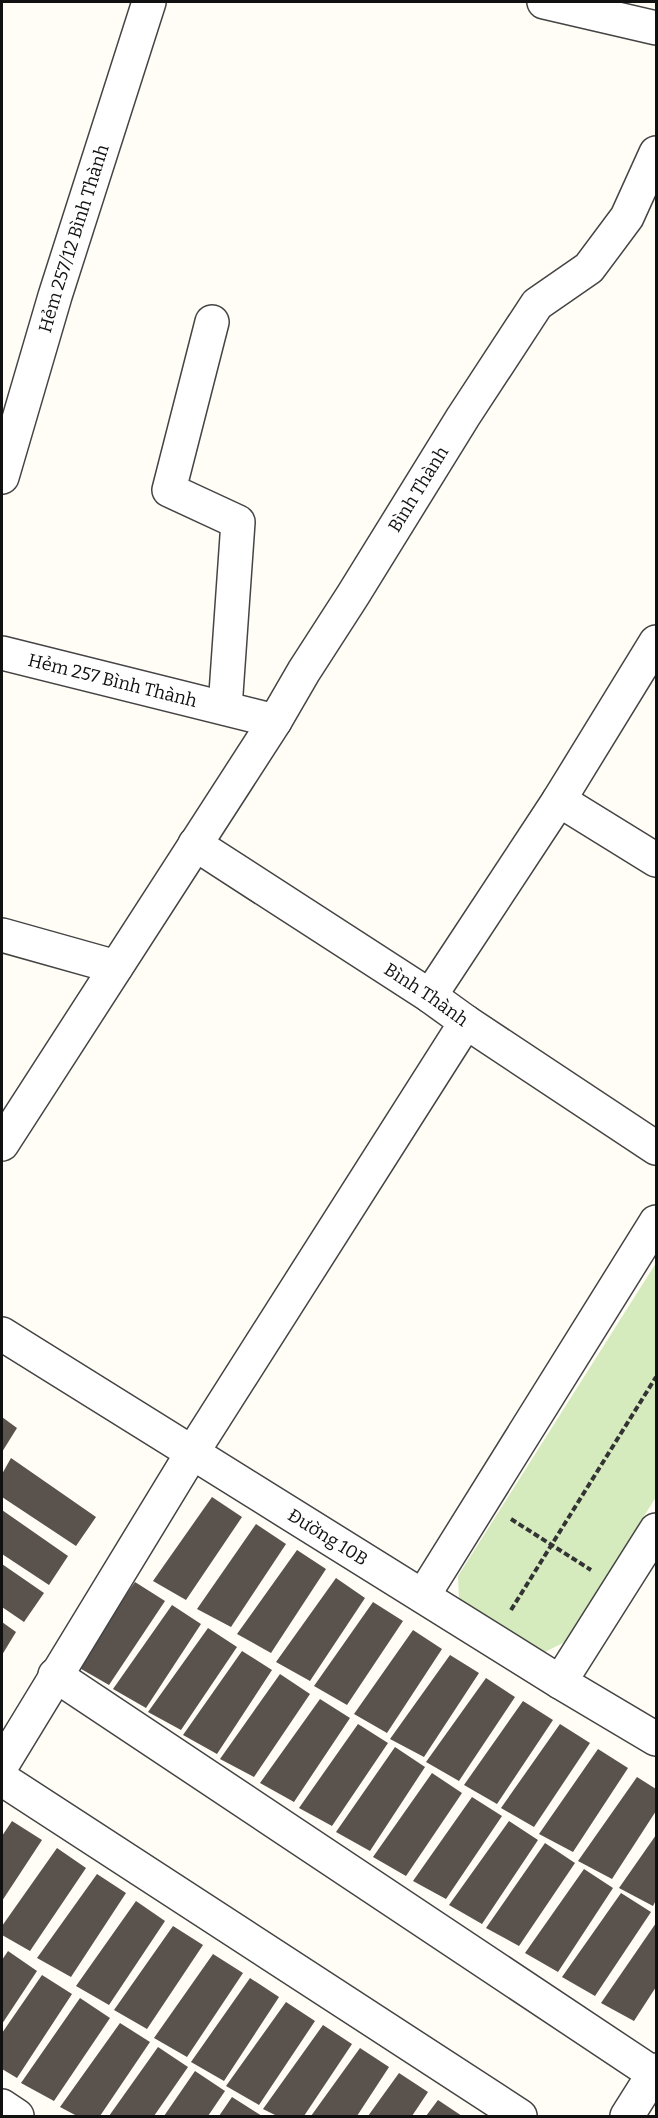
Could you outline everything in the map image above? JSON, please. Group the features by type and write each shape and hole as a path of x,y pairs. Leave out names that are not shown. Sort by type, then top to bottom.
{"street":[{"name":"Hẻm 257/12 Bình Thành","path":"2,477 55,296 149,2"},
{"path":"544,2 657,28"},
{"name":"Bình Thành","path":"2,1144 275,722 304,671 463,417 537,304 589,268 627,217 657,153"},
{"path":"212,322 170,490 238,522 225,708"},
{"path":"430,996 559,800 657,642"},
{"name":"Hẻm 257 Bình Thành","path":"2,652 275,722"},
{"path":"559,800 657,860"},
{"name":"Bình Thành","path":"195,844 430,996 657,1148"},
{"path":"2,935 116,967"},
{"path":"2,1765 192,1453 466,1022"},
{"path":"423,1596 657,1222"},
{"name":"Đường 10B","path":"2,1334 560,1682 657,1739"},
{"path":"560,1682 657,1530"},
{"path":"55,1675 655,2072 627,2116"},
{"path":"2,1779 520,2116"},
{"path":"2,2106 17,2116"}],"path":[{"path":"493,1640 657,1377"},
{"path":"483,1501 619,1588"}],"green space":[{"path":"656,1263 656,1497 565,1642 545,1652 459,1600 458,1576"}],"building":[{"path":"2,1417 17,1428 2,1452"},
{"path":"11,1458 96,1517 76,1546 2,1497 2,1474"},
{"path":"212,1497 242,1517 186,1600 153,1581"},
{"path":"2,1510 68,1556 49,1585 2,1554"},
{"path":"256,1524 286,1544 231,1627 197,1609"},
{"path":"297,1550 326,1569 271,1653 237,1634"},
{"path":"2,1564 44,1593 24,1622 2,1607"},
{"path":"336,1578 365,1598 310,1681 276,1662"},
{"path":"135,1582 165,1601 109,1685 76,1666"},
{"path":"373,1602 403,1621 347,1705 314,1686"},
{"path":"172,1605 201,1624 146,1708 113,1689"},
{"path":"2,1622 16,1632 2,1655"},
{"path":"208,1628 237,1647 181,1730 148,1712"},
{"path":"413,1630 442,1649 387,1733 354,1714"},
{"path":"242,1651 272,1670 217,1754 183,1735"},
{"path":"450,1655 479,1673 424,1757 390,1739"},
{"path":"280,1674 310,1694 254,1777 220,1759"},
{"path":"486,1678 515,1697 459,1781 426,1762"},
{"path":"320,1699 350,1718 294,1802 260,1783"},
{"path":"523,1701 553,1720 497,1804 464,1785"},
{"path":"358,1724 388,1743 332,1826 299,1808"},
{"path":"560,1724 590,1743 534,1827 501,1808"},
{"path":"395,1747 425,1767 370,1851 336,1832"},
{"path":"598,1749 628,1768 573,1852 539,1834"},
{"path":"432,1773 462,1793 406,1876 373,1857"},
{"path":"637,1777 656,1789 656,1811 612,1879 578,1861"},
{"path":"472,1797 502,1816 446,1899 413,1881"},
{"path":"12,1821 42,1840 2,1901 2,1836"},
{"path":"509,1821 538,1840 482,1924 449,1905"},
{"path":"656,1835 656,1900 653,1906 619,1888"},
{"path":"545,1843 575,1863 519,1946 486,1928"},
{"path":"57,1848 86,1868 30,1951 2,1935 2,1926"},
{"path":"584,1869 613,1888 558,1972 525,1953"},
{"path":"97,1874 126,1893 71,1977 37,1958"},
{"path":"621,1893 651,1912 595,1996 562,1977"},
{"path":"136,1901 165,1921 109,2005 76,1986"},
{"path":"656,1923 656,1987 634,2021 601,2003"},
{"path":"173,1926 203,1945 147,2029 114,2010"},
{"path":"8,1951 37,1971 2,2024 2,1960"},
{"path":"213,1954 243,1973 187,2057 154,2038"},
{"path":"42,1975 72,1994 17,2078 2,2069 2,2033"},
{"path":"250,1978 279,1997 224,2081 191,2062"},
{"path":"80,1998 110,2018 54,2101 21,2083"},
{"path":"286,2002 315,2021 259,2105 226,2086"},
{"path":"120,2023 150,2042 100,2116 77,2116 60,2107"},
{"path":"323,2025 352,2044 304,2116 277,2116 263,2109"},
{"path":"158,2047 188,2067 154,2116 109,2116"},
{"path":"360,2048 389,2067 357,2116 311,2116"},
{"path":"195,2071 225,2091 208,2116 164,2116"},
{"path":"399,2073 428,2092 412,2116 368,2116"},
{"path":"232,2097 262,2116 219,2116"},
{"path":"438,2100 462,2116 426,2116"}]}
